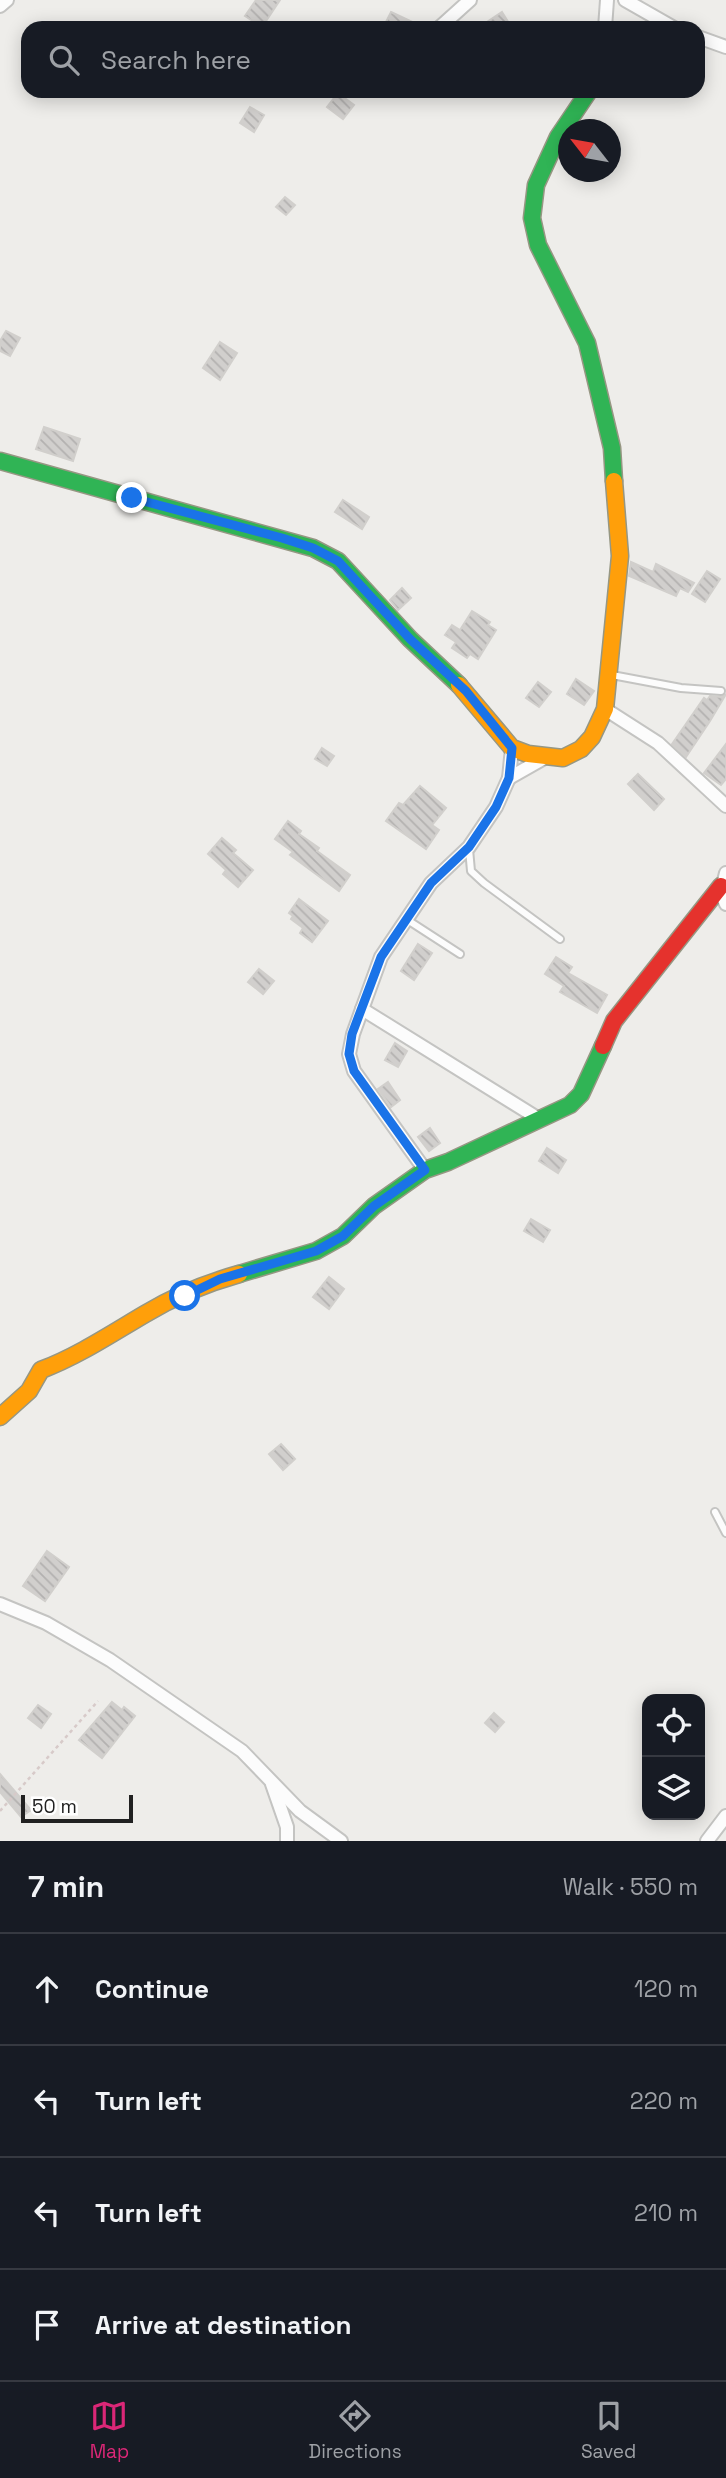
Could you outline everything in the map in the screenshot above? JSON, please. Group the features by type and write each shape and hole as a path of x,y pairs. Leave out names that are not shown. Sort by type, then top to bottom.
{"street":[{"path":"0,6 6,0"},
{"path":"447,21 470,0"},
{"path":"606,21 607,0"},
{"path":"625,0 662,21"},
{"path":"705,40 726,47"},
{"path":"0,461 313,548 338,561 410,639 466,691 512,748 546,757 563,758 581,749 592,737 605,709 610,674 620,556 612,448 587,343 538,245 532,218 536,185 558,136 584,98"},
{"path":"605,709 658,743 726,806"},
{"path":"425,1170 354,1071 349,1054 352,1034 381,957 431,883 469,847 496,807 509,778 512,748"},
{"path":"509,778 546,757"},
{"path":"724,880 721,893 726,904"},
{"path":"0,1417 29,1391 41,1370 60,1363 147,1313 220,1279 316,1251 343,1236 374,1206 425,1170 448,1162 570,1105 581,1094 614,1021 724,880"},
{"path":"362,1009 539,1119"},
{"path":"0,1604 46,1623 110,1660 242,1751 308,1818 341,1841"},
{"path":"271,1783 286,1827 287,1841"},
{"path":"706,1841 726,1816"}],"lane":[{"path":"610,674 681,688 721,691"},
{"path":"469,847 471,871 560,939"},
{"path":"407,919 460,954"},
{"path":"715,1512 726,1533"}],"path":[{"path":"0,1811 98,1701"}],"building":[{"path":"256,0 280,0 266,21 253,21 245,16"},
{"path":"391,12 410,21 386,21"},
{"path":"502,12 508,21 488,21"},
{"path":"334,98 345,98 354,105 343,119 327,107"},
{"path":"250,107 264,115 254,132 240,123"},
{"path":"285,197 295,205 286,215 276,207"},
{"path":"6,331 20,338 10,356 0,351 0,341"},
{"path":"220,342 237,353 220,380 203,368"},
{"path":"44,427 80,439 73,461 36,449"},
{"path":"343,500 369,517 362,529 335,512"},
{"path":"631,562 653,572 656,564 694,583 688,592 680,588 676,596 629,576"},
{"path":"707,571 720,579 705,602 692,594"},
{"path":"402,588 411,598 398,610 390,600"},
{"path":"472,611 490,622 488,625 496,630 478,659 470,654 467,658 452,648 456,642 445,635 452,625 460,630"},
{"path":"576,679 594,691 584,705 567,694"},
{"path":"538,682 551,692 539,707 526,698"},
{"path":"726,694 686,757 672,744 704,698 707,700 710,696 721,697"},
{"path":"726,744 726,779 721,785 704,773"},
{"path":"322,748 334,756 327,766 315,759"},
{"path":"638,774 664,799 654,810 628,784"},
{"path":"420,786 446,808 432,825 439,830 426,849 386,821 399,803 403,805"},
{"path":"288,821 301,831 299,834 319,848 317,851 350,875 339,891 290,855 293,852 275,839"},
{"path":"222,838 236,850 233,853 253,870 238,887 223,874 226,870 208,854"},
{"path":"299,899 328,921 312,942 300,933 303,928 291,919 293,916 289,913"},
{"path":"418,944 432,953 414,980 401,971"},
{"path":"556,957 572,967 568,973 607,995 597,1013 560,992 564,986 545,974"},
{"path":"259,969 274,981 263,994 248,982"},
{"path":"395,1043 407,1051 398,1067 385,1060"},
{"path":"388,1082 400,1100 391,1107 378,1089"},
{"path":"430,1128 440,1143 429,1151 418,1137"},
{"path":"547,1148 566,1160 558,1173 539,1161"},
{"path":"531,1219 550,1230 543,1242 524,1231"},
{"path":"329,1277 344,1289 329,1309 313,1297"},
{"path":"281,1444 295,1459 283,1470 269,1454"},
{"path":"47,1551 69,1567 45,1601 23,1586"},
{"path":"112,1702 135,1716 102,1758 79,1740"},
{"path":"38,1705 51,1714 41,1728 28,1718"},
{"path":"494,1713 504,1722 495,1732 485,1723"},
{"path":"0,1774 31,1810 21,1817 0,1792"}],"traffic: fast":[{"path":"584,98 558,137 536,185 532,218 538,245 587,343 612,448 614,481"},
{"path":"0,461 313,548 338,561 410,639 459,685"},
{"path":"239,1274 316,1251 343,1236 374,1206 425,1170 448,1162 570,1105 581,1094 603,1046"}],"traffic: slow":[{"path":"459,685 512,748 528,754 563,758 581,749 592,737 605,709 620,556 614,481"},
{"path":"0,1417 29,1391 41,1370 81,1351 167,1302 239,1274"}],"traffic: jam":[{"path":"603,1046 614,1021 721,886"}],"route":[{"path":"132,498 282,538 313,548 338,561 410,639 466,691 512,748 509,778 496,807 469,847 431,883 381,957 352,1034 349,1054 354,1071 425,1170 374,1206 343,1236 316,1251 220,1279 185,1296"}]}
